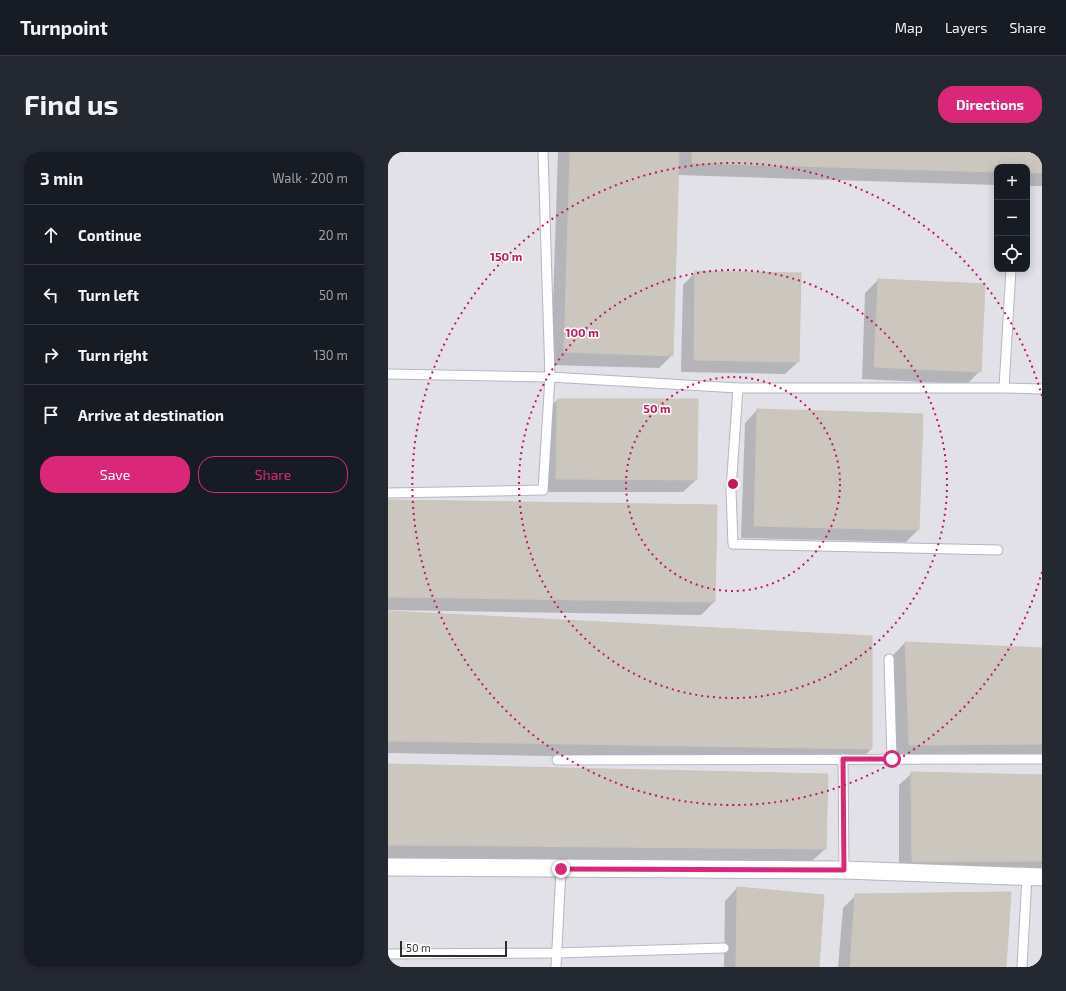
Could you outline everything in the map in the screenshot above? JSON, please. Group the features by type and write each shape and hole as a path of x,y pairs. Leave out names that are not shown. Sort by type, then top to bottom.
{"street":[{"path":"388,867 844,870 1035,877"}],"lane":[{"path":"388,493 543,490 550,377 542,152"},
{"path":"1004,388 1011,272"},
{"path":"388,374 550,377 738,388 1042,389"},
{"path":"738,388 731,490 733,544 998,550"},
{"path":"889,659 892,759"},
{"path":"556,760 1042,758"},
{"path":"843,759 844,870"},
{"path":"556,967 561,869"},
{"path":"1022,967 1035,877"},
{"path":"388,954 556,953 724,948"}],"shaded area":[{"path":"388,152 1042,152 1042,967 388,967"}],"building":[{"path":"570,152 679,152 673,356 564,352"},
{"path":"692,152 1042,152 1042,173 1030,173 1030,164 994,164 994,172 692,163"},
{"path":"695,271 801,273 799,362 694,360"},
{"path":"878,279 985,284 981,372 874,367"},
{"path":"557,399 698,399 697,480 556,479"},
{"path":"757,409 923,414 919,530 754,526"},
{"path":"388,500 717,505 715,602 388,597"},
{"path":"388,611 872,636 872,749 388,741"},
{"path":"905,642 1042,648 1042,744 909,745"},
{"path":"388,764 828,774 826,849 388,845"},
{"path":"911,772 1042,775 1042,861 912,862"},
{"path":"737,887 824,895 819,967 736,967"},
{"path":"1011,892 1006,967 850,967 855,894"}],"route":[{"path":"561,869 844,870 843,759 892,759"}]}
